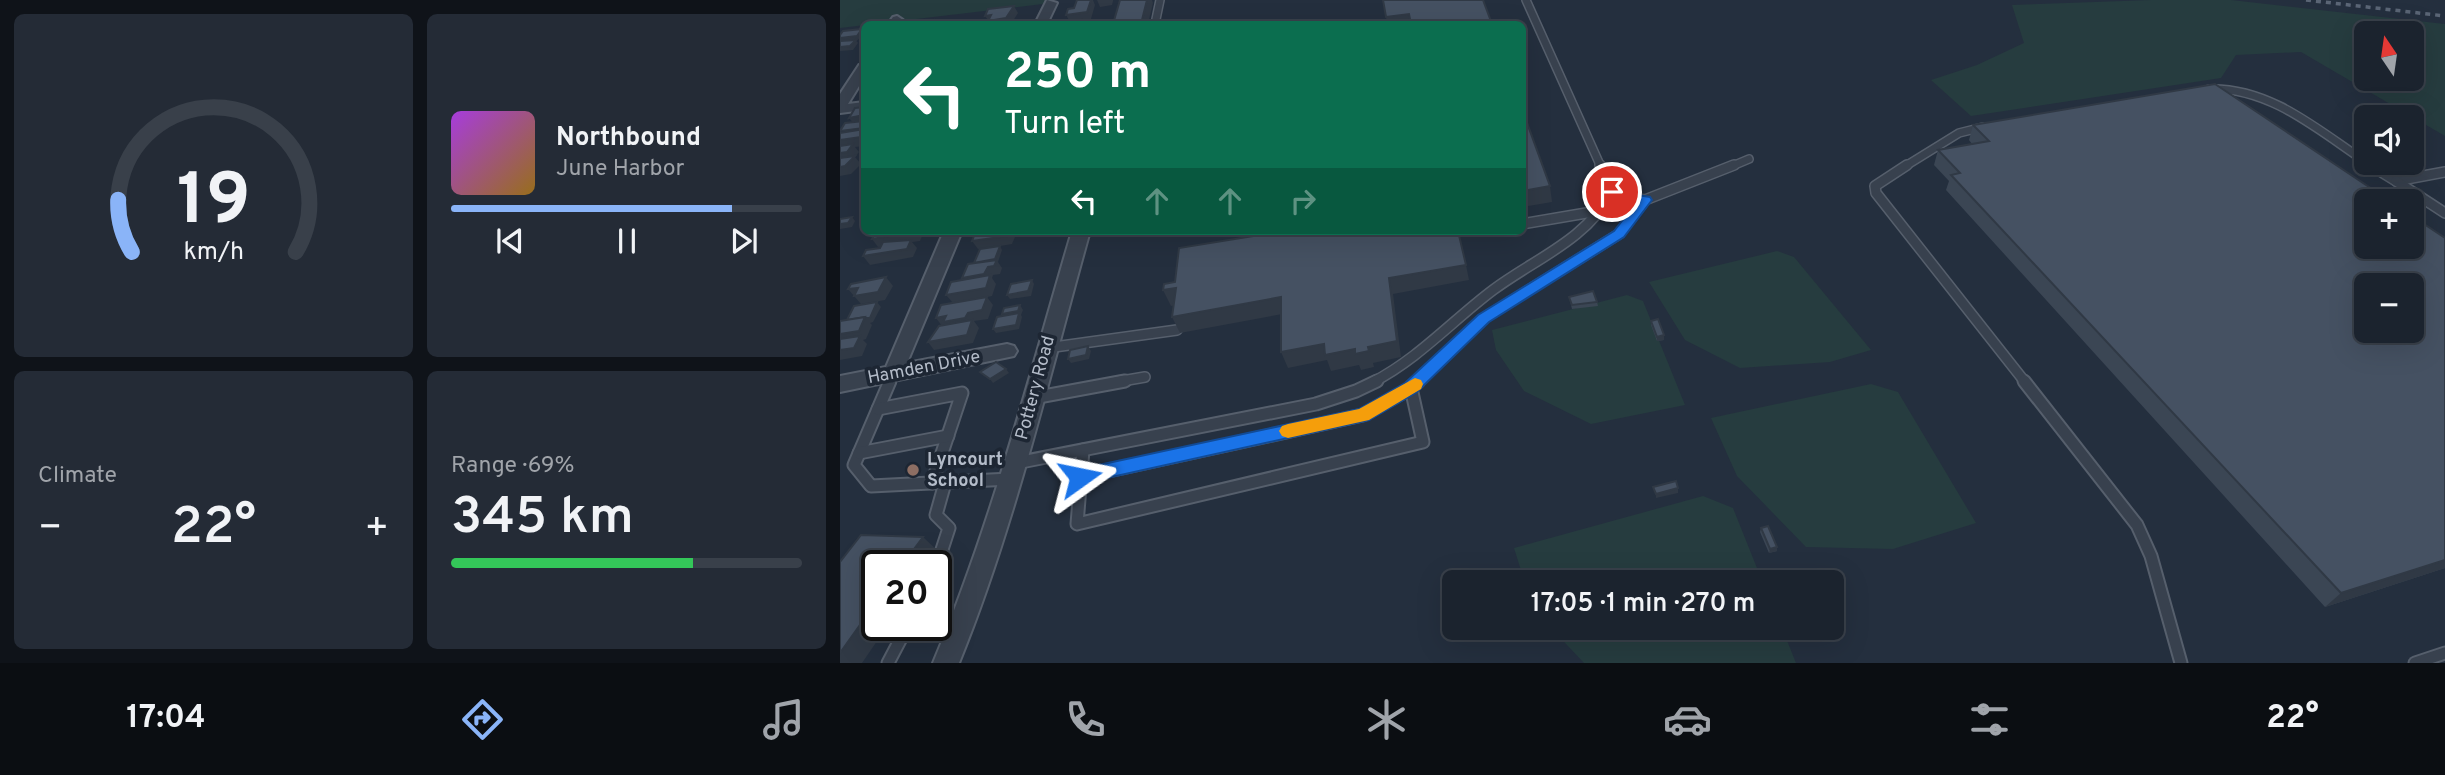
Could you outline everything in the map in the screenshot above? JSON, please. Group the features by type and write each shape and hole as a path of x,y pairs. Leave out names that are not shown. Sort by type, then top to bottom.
{"street":[{"path":"1042,21 1051,3"},
{"path":"840,107 861,73"},
{"path":"840,107 861,106"},
{"path":"892,374 951,235"},
{"name":"Pottery Road","path":"946,663 972,604 1080,235"},
{"name":"Hamden Drive","path":"840,384 1007,351"}],"lane":[{"path":"1156,21 1160,0"},
{"path":"892,374 854,465 871,486 945,482 1013,471 1083,450 1316,404 1362,388 1408,360 1495,288 1587,229 1605,209 1611,195 1612,192 1526,0"},
{"path":"2201,90 2226,87 2265,97 2354,154"},
{"path":"1994,125 1959,133 1880,181 1875,187 1876,193 2137,525 2151,556 2181,663"},
{"path":"1611,195 1645,200 1749,159"},
{"path":"2396,181 2445,172"},
{"path":"2387,175 2445,213"},
{"path":"1080,477 1363,415 1411,388 1484,318 1619,234 1645,200"},
{"path":"1526,223 1605,209"},
{"path":"1046,349 1178,330"},
{"path":"1033,398 1144,377"},
{"path":"1083,450 1077,524 1423,442 1411,388"},
{"path":"878,409 962,393 932,483"},
{"path":"859,453 948,436"},
{"path":"944,550 949,528 936,515 945,482"},
{"path":"888,663 900,641"},
{"path":"2415,663 2445,653"}],"green space":[{"path":"840,0 1051,0 1051,3 899,21 861,21 861,26 840,28"},
{"path":"2231,0 2418,21 2354,21 2354,83 2301,52 2236,55 2221,78 1971,116 1931,80 1977,65 2024,43 2012,5"},
{"path":"2424,22 2445,24 2445,136 2424,124 2424,105 2392,105 2368,91 2424,91"},
{"path":"1777,251 1794,257 1871,350 1830,362 1740,368 1685,340 1649,282"},
{"path":"1627,295 1643,301 1685,405 1591,424 1524,391 1496,350 1492,330"},
{"path":"1871,384 1898,392 1976,523 1893,549 1806,547 1737,476 1711,418"},
{"path":"1703,496 1733,508 1758,570 1521,570 1514,548"},
{"path":"1562,640 1787,640 1796,663 1584,663"}],"building":[{"path":"1077,0 1091,0 1087,12 1066,15 1068,9 1074,8"},
{"path":"1120,0 1147,0 1142,21 1114,21"},
{"path":"1383,0 1483,0 1491,21 1410,21 1409,14 1386,17"},
{"path":"1014,6 1006,18 988,21 991,15 985,16 988,9"},
{"path":"861,29 857,36 840,38 843,31"},
{"path":"856,40 850,46 840,47 840,41"},
{"path":"2215,84 2372,189 2354,189 2354,259 2424,259 2424,224 2445,238 2445,560 2341,593 1951,175 1960,173 1938,150 1989,141 1973,125"},
{"path":"861,107 861,116 849,118 855,108"},
{"path":"1526,120 1550,186 1526,190"},
{"path":"861,121 861,128 840,131 845,123"},
{"path":"861,130 861,137 840,140 840,133"},
{"path":"853,144 847,152 840,153 840,146"},
{"path":"855,156 845,166 840,167 840,158"},
{"path":"852,217 848,223 840,224 840,219"},
{"path":"874,235 895,235 872,239"},
{"path":"974,235 1007,235 1007,236 972,241"},
{"path":"1259,235 1459,235 1466,265 1389,278 1397,341 1368,347 1369,351 1355,354 1355,349 1325,355 1324,344 1281,352 1281,297 1172,317 1176,288 1163,290 1164,284 1175,282 1179,248"},
{"path":"911,240 907,249 863,256 866,250 880,248 883,242"},
{"path":"1000,246 995,259 974,263 980,249"},
{"path":"997,260 984,274 962,278 968,264"},
{"path":"990,275 986,288 946,295 951,282"},
{"path":"886,277 878,292 854,296 858,288 848,289 851,284"},
{"path":"1032,280 1028,291 1007,295 1011,284"},
{"path":"1593,291 1597,302 1572,305 1569,297"},
{"path":"987,297 982,310 968,313 965,318 943,322 946,316 936,318 941,305"},
{"path":"877,302 870,318 847,320 854,306"},
{"path":"1020,305 1018,311 1002,314 1004,308"},
{"path":"1019,313 1016,325 993,329 997,317"},
{"path":"865,317 859,331 840,334 840,321"},
{"path":"1658,319 1664,335 1657,337 1651,321"},
{"path":"972,320 967,335 928,342 939,326"},
{"path":"860,336 854,348 840,350 840,339"},
{"path":"1088,346 1086,355 1068,359 1070,350"},
{"path":"996,362 1006,369 990,379 980,372"},
{"path":"1676,481 1678,488 1656,494 1653,487"},
{"path":"1768,526 1777,547 1770,549 1761,528"},
{"path":"861,535 923,537 913,550 861,550 861,623 840,653 840,562"}],"railway":[{"path":"2306,0 2445,16"}],"slow traffic":[{"path":"1288,431 1363,415 1415,384"}],"place":[{"name":"Lyncourt School","path":"913,470"}],"route":[{"path":"1080,477 1363,415 1411,388 1484,318 1619,234 1645,200 1611,195 1612,192"}]}
